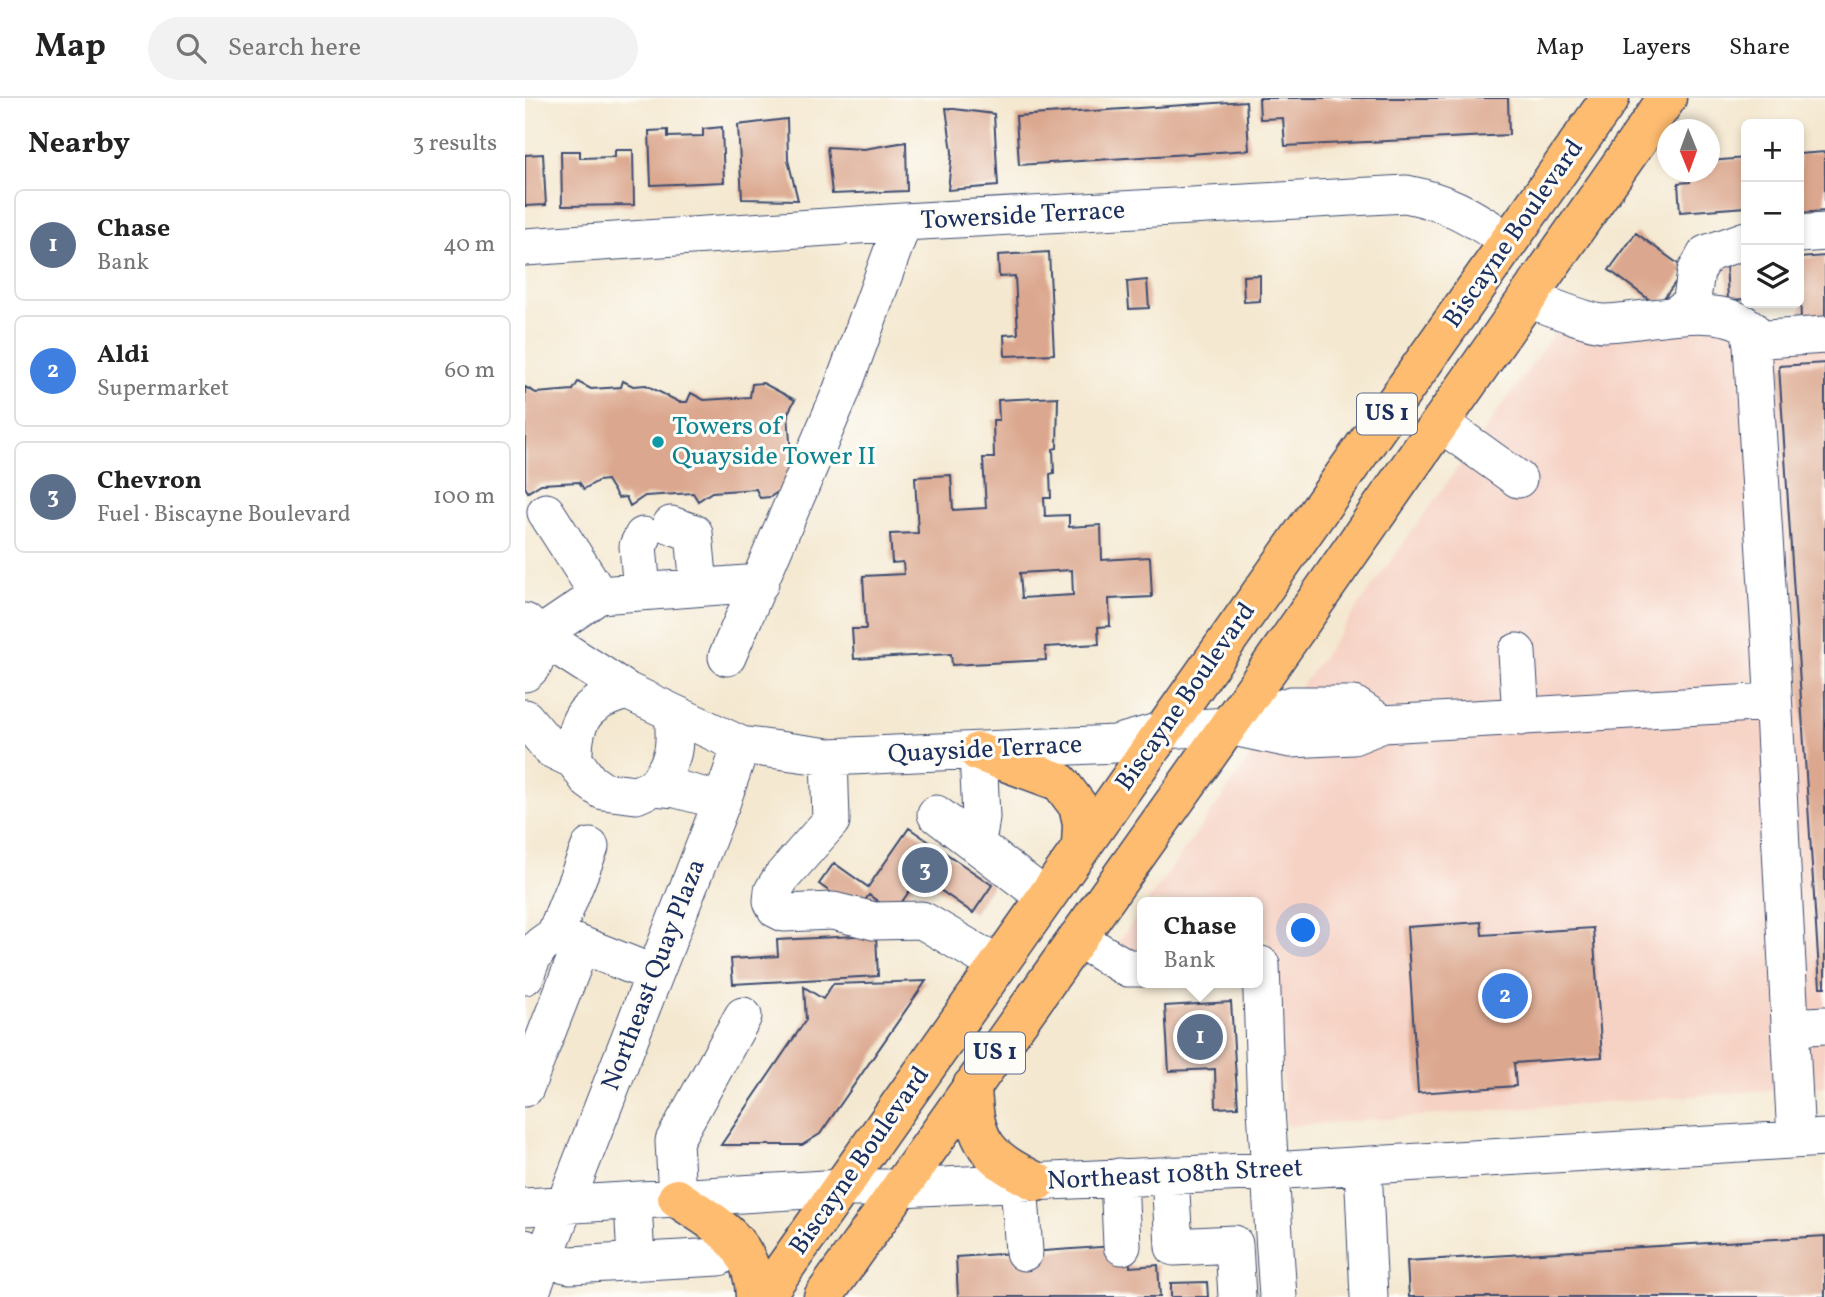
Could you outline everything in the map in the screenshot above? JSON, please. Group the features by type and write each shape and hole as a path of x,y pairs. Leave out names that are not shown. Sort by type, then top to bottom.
{"main road":[{"name":"Biscayne Boulevard","path":"764,1297 1610,98"},
{"name":"Biscayne Boulevard","path":"823,1297 1228,726 1667,98"},
{"path":"978,752 1060,782 1078,806 1082,824 1081,845"},
{"path":"972,1086 973,1112 978,1134 990,1153 1028,1183"},
{"path":"677,1198 726,1230 743,1250 752,1275 755,1297"}],"street":[{"name":"Towerside Terrace","path":"525,247 903,222 1406,194 1438,200 1465,212 1509,241"},
{"path":"727,657 841,392 903,222"},
{"path":"1804,234 1825,232"},
{"path":"1672,316 1691,305 1696,272 1706,254 1741,242"},
{"path":"1527,298 1601,323 1712,315 1743,321 1751,329 1772,702 1808,1026 1810,1138"},
{"path":"1751,340 1825,335"},
{"path":"1440,423 1518,479"},
{"path":"546,512 599,595"},
{"path":"642,591 638,546 657,531 694,533 699,587"},
{"path":"532,629 599,595 760,583"},
{"path":"525,673 532,668 538,655 532,629"},
{"path":"532,629 627,691 673,713 676,743 673,757 654,787"},
{"path":"1517,652 1521,717"},
{"path":"574,760 574,742 578,726 589,708 605,697 627,691"},
{"name":"Quayside Terrace","path":"673,713 741,745 829,757 1115,744 1164,730 1228,726 1290,739 1353,736 1383,724 1772,702"},
{"path":"525,718 551,749 574,760 589,781 603,791 636,794 654,787 676,789 723,801"},
{"name":"Northeast Quay Plaza","path":"529,1297 534,1254 565,1205 723,801 741,745"},
{"path":"971,840 979,831 981,817 978,752"},
{"path":"829,757 831,821 777,884 772,901 776,909 784,913 833,911 874,921 922,920 998,965"},
{"path":"936,814 1045,897"},
{"path":"525,1088 568,940 590,847"},
{"path":"1077,938 1128,968 1137,968"},
{"path":"525,976 541,945 568,940 654,974"},
{"path":"1170,1175 1174,1247 1234,1244 1236,1282 1277,1280 1269,1171 1262,988"},
{"path":"677,1198 674,1141 743,1016"},
{"name":"Northeast 108th Street","path":"525,1207 841,1188 1028,1183 1363,1166 1810,1138"},
{"path":"1363,1166 1369,1297"},
{"path":"1119,1177 1122,1246"},
{"path":"1024,1252 1028,1183"},
{"path":"633,1201 636,1262"},
{"path":"534,1254 570,1265 719,1257"}],"shaded area":[{"path":"1825,319 1825,1086 1287,1126 1268,939 1263,940 1263,897 1151,897 1554,333"},
{"path":"1137,916 1137,953 1132,954 1118,943"}],"building":[{"path":"1259,98 1508,98 1509,135 1285,146 1283,118 1260,119"},
{"path":"1246,101 1249,150 1019,165 1016,116"},
{"path":"946,108 994,114 998,186 948,190 952,152"},
{"path":"787,119 788,160 798,200 742,199 738,125"},
{"path":"722,127 724,182 651,185 649,131 668,130 668,137 703,136 703,129"},
{"path":"906,142 907,191 832,194 827,147 864,149"},
{"path":"615,150 633,150 634,205 562,206 561,151 580,151 580,158 615,157"},
{"path":"1825,152 1825,211 1804,213 1804,154"},
{"path":"543,154 546,205 525,206 525,155"},
{"path":"1741,158 1741,207 1680,212 1678,183 1720,182 1720,160"},
{"path":"1636,233 1685,269 1658,306 1609,270"},
{"path":"1049,252 1054,354 1005,356 1004,335 1018,334 1015,276 999,277 998,255"},
{"path":"1825,256 1825,319 1801,321 1801,308 1804,308 1804,258"},
{"path":"1741,261 1741,299 1728,300 1726,262"},
{"path":"1260,275 1260,301 1244,302 1243,276"},
{"path":"1147,280 1149,308 1129,309 1127,282"},
{"path":"1825,363 1825,987 1820,987 1779,366"},
{"name":"Towers of Quayside Tower II","path":"623,381 633,386 646,385 679,402 687,402 691,393 704,400 750,397 752,384 763,383 795,400 788,413 792,471 798,479 770,497 760,498 756,489 712,492 698,501 693,493 645,496 630,506 626,497 618,498 607,480 598,481 584,489 579,482 541,484 528,492 525,487 525,387 536,393 573,390 578,382 591,389 621,387"},
{"path":"1058,397 1057,448 1053,449 1054,473 1050,474 1051,498 1044,498 1045,516 1069,515 1069,527 1101,525 1102,560 1150,557 1152,597 1109,599 1110,626 1098,627 1099,644 1045,647 1046,660 952,665 951,654 854,659 852,629 866,629 863,576 904,574 903,562 892,563 890,534 918,533 915,477 951,475 953,510 986,508 983,458 994,458 993,420 999,420 998,400","holes":["1072,570 1073,595 1022,598 1020,573"]},
{"path":"909,828 992,885 973,913 920,876 894,913 869,895 857,911 819,884 834,863 868,887"},
{"path":"1481,922 1482,935 1593,928 1602,1057 1514,1063 1516,1086 1418,1093 1407,927"},
{"path":"876,935 878,976 733,984 731,959 778,956 777,940"},
{"path":"926,981 820,1134 802,1145 721,1145 806,1020 804,987 823,999 833,984"},
{"path":"1231,1002 1238,1107 1216,1108 1215,1069 1169,1071 1165,1006"},
{"path":"1825,1236 1825,1297 1409,1297 1407,1261"},
{"path":"1129,1245 1130,1267 1158,1265 1160,1297 958,1297 956,1257"},
{"path":"1207,1282 1208,1297 1171,1297 1171,1283"}],"place":[{"name":"Towers of Quayside Tower II","path":"658,442"},
{"name":"Chevron","path":"925,870"},
{"name":"Aldi","path":"1505,996"},
{"name":"Chase","path":"1200,1037"}]}
